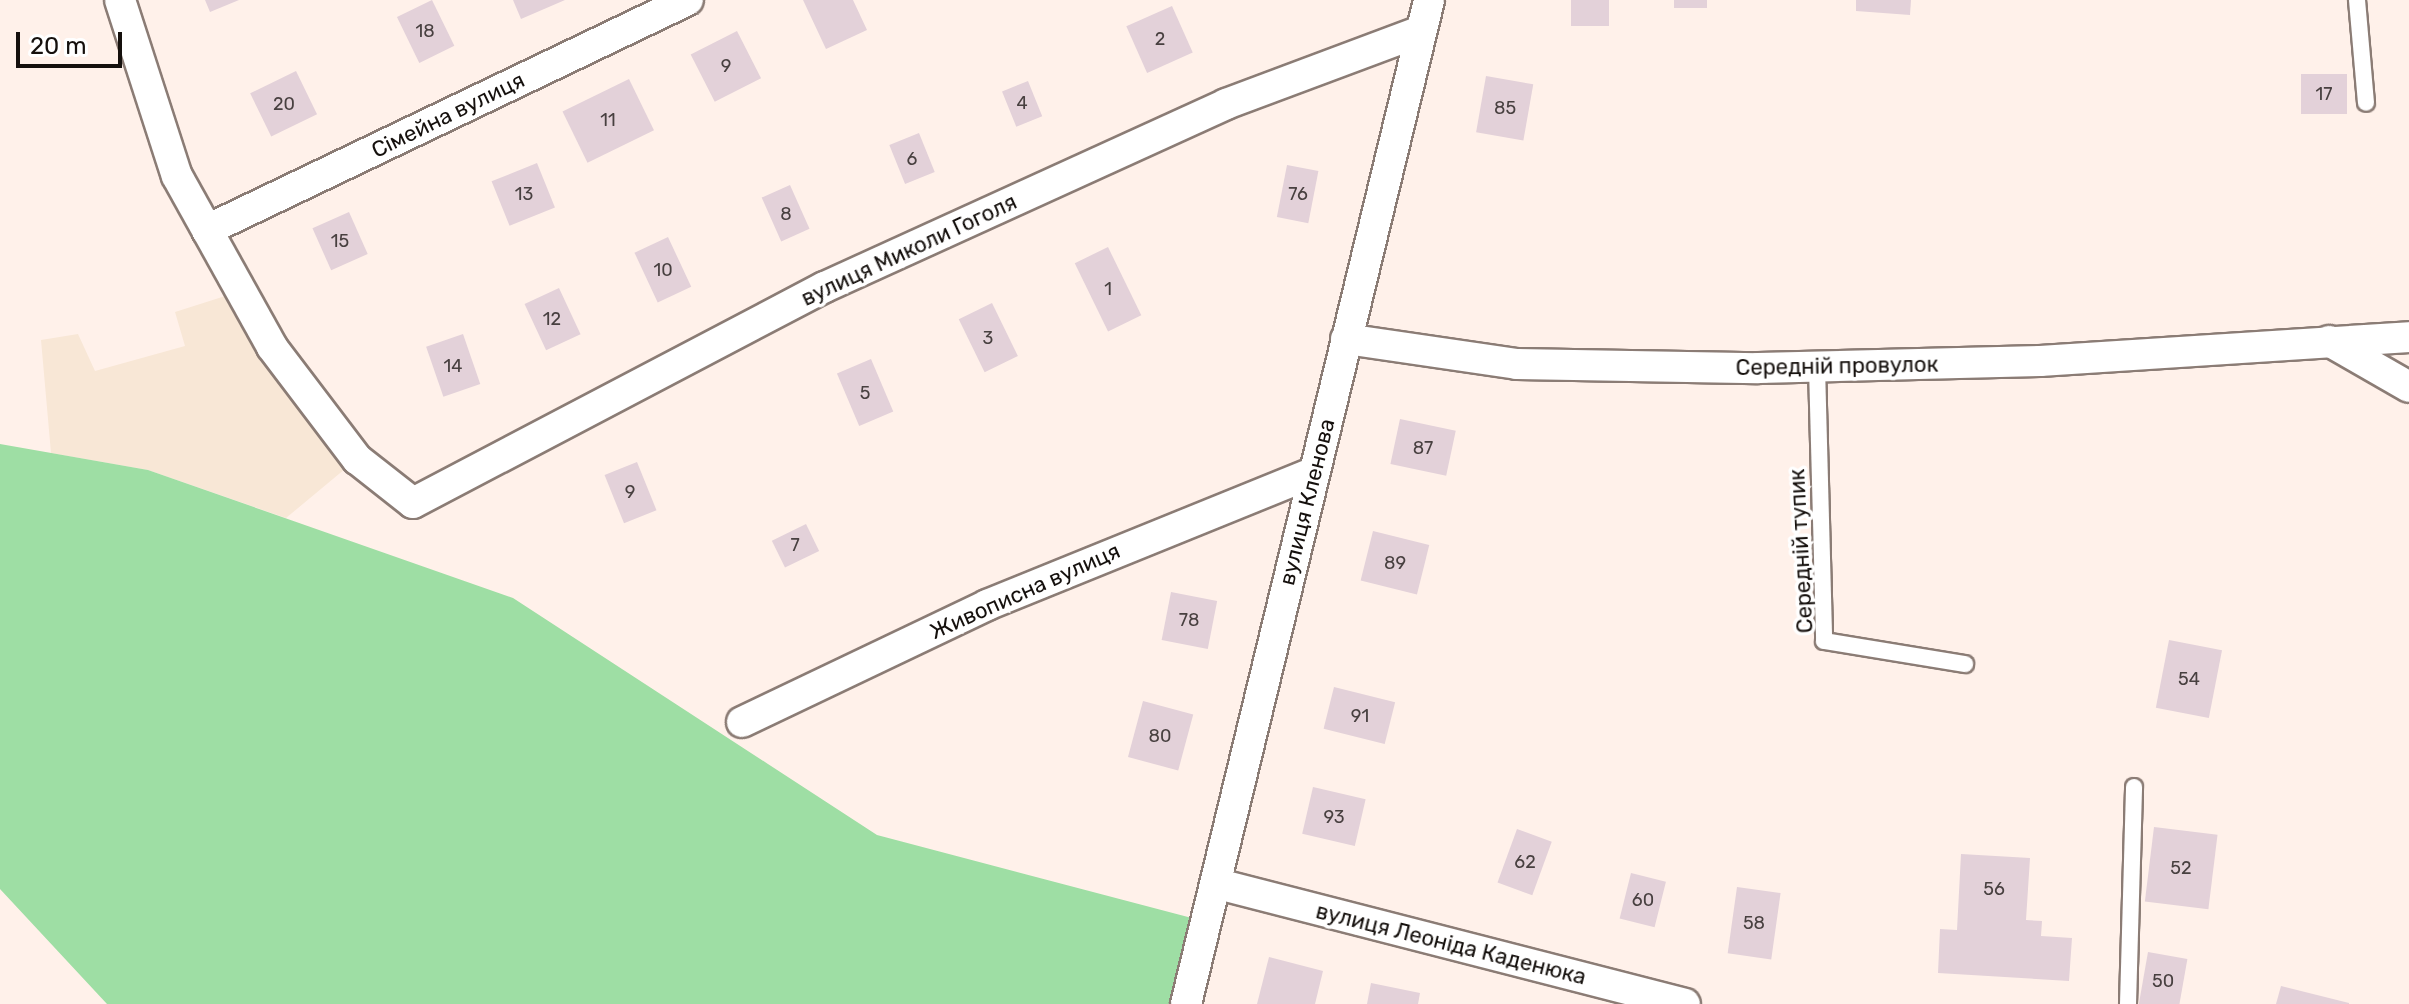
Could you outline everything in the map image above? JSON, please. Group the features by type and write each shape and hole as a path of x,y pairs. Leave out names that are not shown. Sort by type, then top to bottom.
{"street":[{"path":"120,0 177,176 207,230"},
{"name":"Сімейна вулиця","path":"207,230 688,0"},
{"name":"вулиця Кленова","path":"1186,1004 1218,884 1429,0"},
{"name":"вулиця Миколи Гоголя","path":"207,230 281,359 357,459 413,503 825,287 1226,104 1421,31"},
{"name":"Середній провулок","path":"1346,339 1517,364 1817,367 2409,337"},
{"path":"2329,341 2409,387"},
{"name":"Живописна вулиця","path":"742,722 987,605 1314,472"},
{"name":"вулиця Леоніда Каденюка","path":"1218,884 1685,1004"}],"lane":[{"path":"2357,0 2366,103"},
{"name":"Середній тупик","path":"1817,367 1824,641 1965,664"},
{"path":"2128,1004 2134,787"}],"shaded area":[{"path":"241,291 357,459 286,518 148,470 51,453 41,340 78,334 95,371 185,346 175,312"}],"green space":[{"path":"0,444 148,470 513,598 877,835 1207,922 1186,1004 107,1004 0,889"}],"building":[{"path":"205,0 239,0 210,12"},
{"path":"432,0 454,46 419,63 397,17"},
{"path":"513,0 565,0 521,19"},
{"path":"803,0 853,0 867,30 826,49"},
{"path":"1571,0 1609,0 1609,26 1571,26"},
{"path":"1674,0 1707,0 1707,8 1674,8"},
{"path":"1856,0 1911,0 1910,15 1856,11"},
{"path":"1172,6 1193,53 1147,73 1126,26"},
{"path":"737,31 761,78 715,102 691,55"},
{"path":"296,71 317,114 271,136 250,93"},
{"path":"2301,74 2347,74 2347,114 2301,114"},
{"path":"1486,76 1533,84 1523,140 1476,132"},
{"path":"629,79 654,130 587,163 562,111"},
{"path":"1028,81 1042,116 1016,127 1002,91"},
{"path":"919,133 935,172 905,184 889,145"},
{"path":"537,163 555,208 510,226 492,181"},
{"path":"1287,165 1318,171 1308,223 1277,217"},
{"path":"790,185 810,229 781,241 762,198"},
{"path":"349,212 368,254 331,270 312,228"},
{"path":"668,237 691,287 658,302 634,253"},
{"path":"1108,247 1141,315 1108,332 1075,263"},
{"path":"559,288 581,334 546,350 525,304"},
{"path":"992,303 1018,356 985,372 959,319"},
{"path":"463,334 480,384 443,397 426,347"},
{"path":"871,359 893,411 859,426 837,373"},
{"path":"1400,419 1456,431 1446,476 1390,464"},
{"path":"637,462 656,510 624,523 605,475"},
{"path":"806,524 819,551 785,568 772,541"},
{"path":"1373,531 1429,545 1417,595 1361,580"},
{"path":"1171,592 1217,601 1208,649 1162,640"},
{"path":"2169,640 2222,650 2209,718 2156,708"},
{"path":"1334,687 1395,702 1385,744 1324,729"},
{"path":"1143,701 1193,714 1178,770 1128,757"},
{"path":"1313,787 1366,799 1355,846 1302,834"},
{"path":"2154,827 2218,835 2208,909 2145,901"},
{"path":"1517,829 1552,842 1532,895 1498,883"},
{"path":"1961,854 2030,858 2026,920 2042,921 2041,936 2072,938 2069,981 1938,973 1940,929 1957,930"},
{"path":"1631,873 1666,882 1655,927 1620,919"},
{"path":"1737,887 1781,893 1771,959 1728,953"},
{"path":"2148,952 2187,959 2179,1004 2139,1004"},
{"path":"1269,957 1323,971 1315,1004 1257,1004"},
{"path":"1371,983 1420,993 1418,1004 1367,1004"},
{"path":"2281,986 2349,1003 2349,1004 2276,1004"}]}
